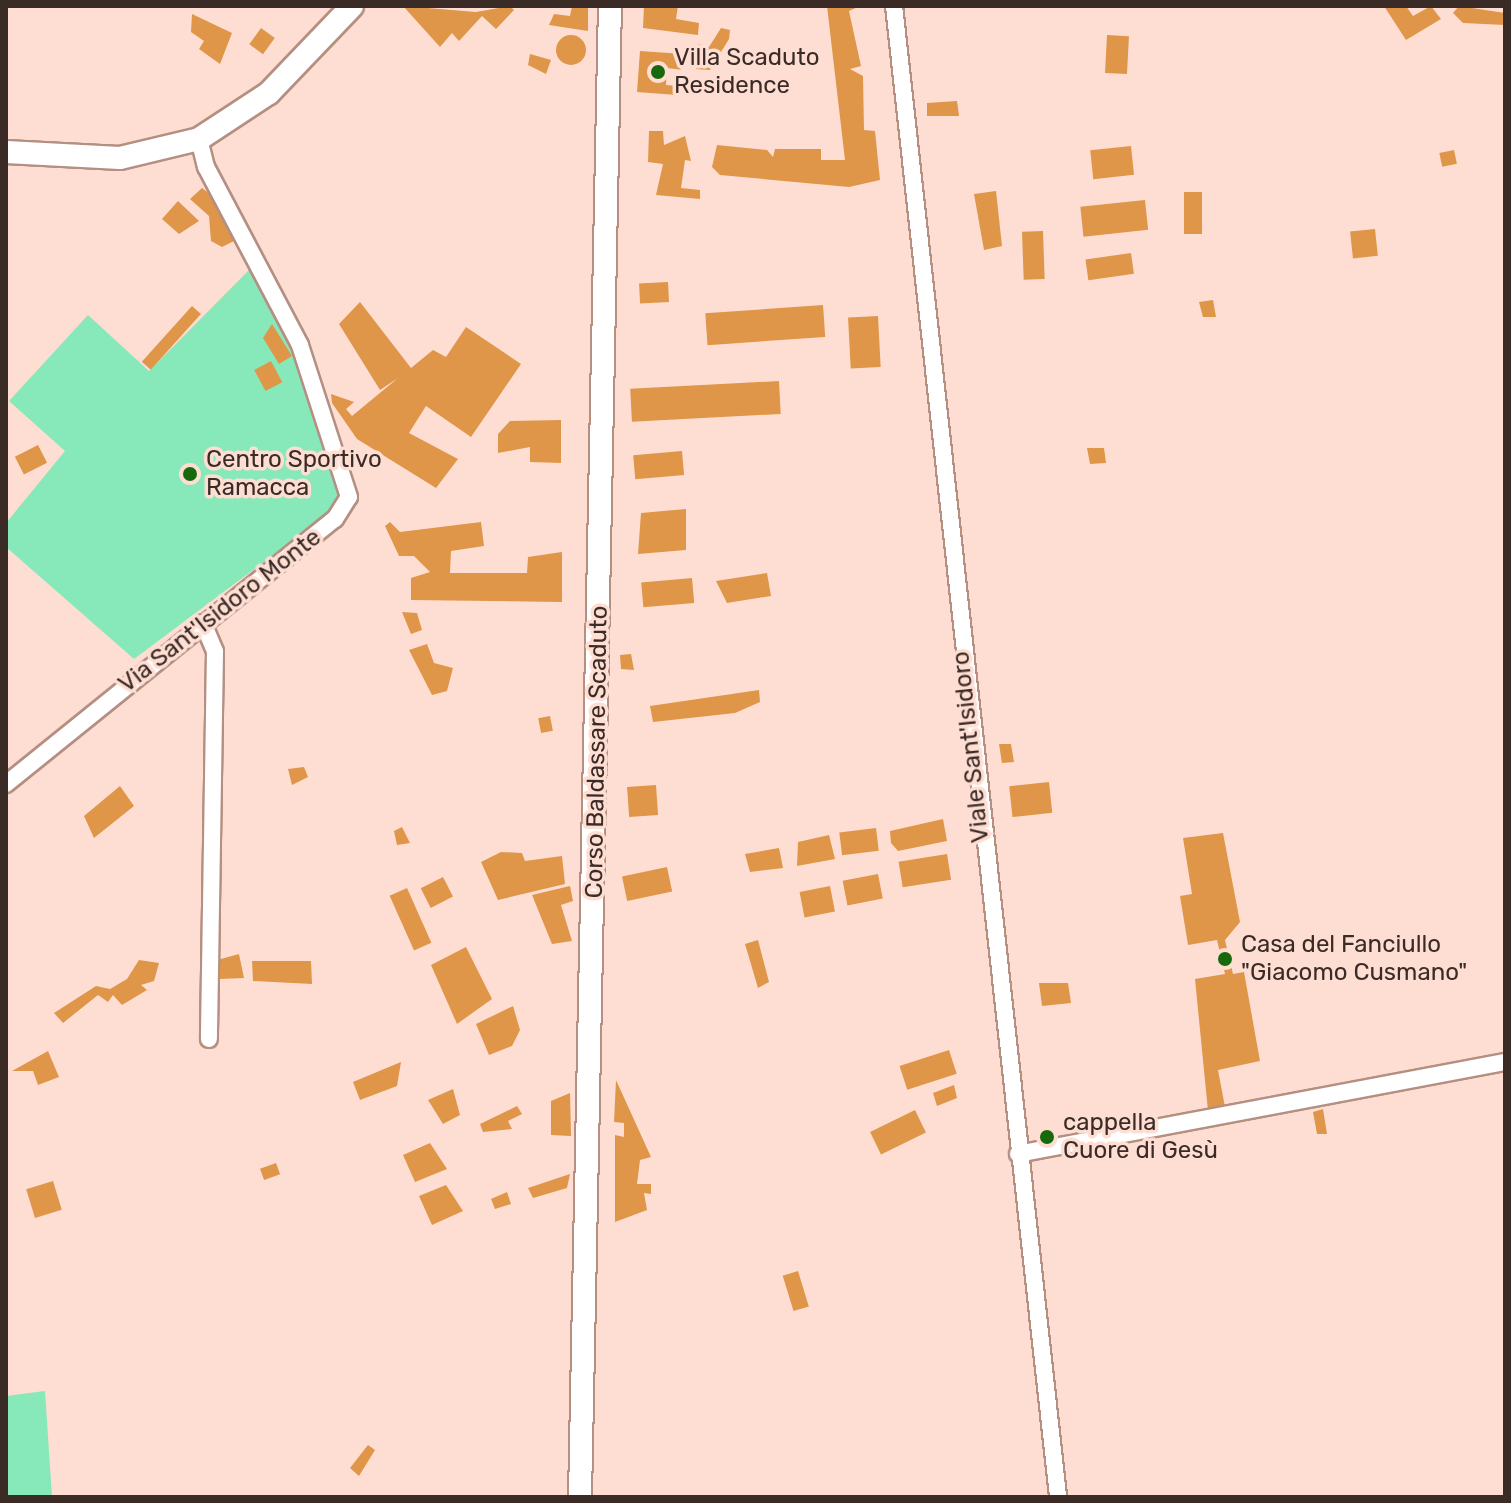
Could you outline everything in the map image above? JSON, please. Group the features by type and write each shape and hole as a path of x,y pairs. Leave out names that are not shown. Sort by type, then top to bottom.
{"street":[{"path":"6,152 120,158 199,139 269,93 352,6"},
{"name":"Corso Baldassare Scaduto","path":"580,1497 610,6"},
{"name":"Viale Sant'Isidoro","path":"894,6 1018,1154 1059,1494"},
{"name":"Via Sant'Isidoro Monte","path":"6,784 335,519 349,497 300,345 206,167 199,139"},
{"path":"203,623 215,651 209,1039"},
{"path":"1018,1154 1505,1062"}],"green space":[{"name":"Centro Sportivo Ramacca","path":"250,269 295,357 340,497 336,508 134,659 6,547 6,523 65,451 9,401 88,315 149,371"},
{"path":"45,1391 52,1497 6,1497 6,1396"}],"building":[{"path":"403,6 476,12 510,6 514,10 496,29 482,16 459,41 452,33 440,47"},
{"path":"572,6 588,6 588,31 549,25 554,14 570,16"},
{"path":"644,6 678,6 676,19 699,23 698,35 643,28"},
{"path":"827,6 860,6 849,11 861,66 850,69 863,76 864,130 875,131 880,180 849,187 720,175 712,167 717,145 767,150 773,157 775,149 821,149 821,160 845,160"},
{"path":"1384,6 1406,6 1413,16 1431,6 1441,19 1406,40"},
{"path":"1459,6 1505,13 1505,25 1463,23 1453,13"},
{"path":"192,14 232,33 220,64 199,49 204,41 191,32"},
{"path":"261,28 275,38 263,54 249,44"},
{"path":"721,28 730,30 729,39 710,70 696,69 698,44 709,47"},
{"path":"571,35 582,39 586,50 582,61 571,65 560,61 556,50 560,39"},
{"path":"1107,35 1129,36 1127,74 1105,73"},
{"path":"640,51 684,54 683,70 667,68 666,85 678,86 677,95 637,92"},
{"path":"530,54 551,60 546,74 528,65"},
{"path":"957,101 959,116 927,116 927,103"},
{"path":"649,131 663,131 664,145 685,136 691,161 685,160 681,188 700,190 700,199 656,195 663,164 648,162"},
{"path":"1131,146 1134,175 1093,179 1090,150"},
{"path":"1454,150 1457,164 1442,167 1439,153"},
{"path":"202,188 210,194 234,241 222,247 211,241 209,216 190,199"},
{"path":"996,191 1002,246 984,250 974,194"},
{"path":"1184,192 1202,192 1202,234 1184,234"},
{"path":"1145,200 1148,230 1083,237 1080,207"},
{"path":"178,201 199,221 179,234 162,219"},
{"path":"1375,229 1378,256 1353,258 1350,232"},
{"path":"1043,231 1045,279 1024,280 1022,232"},
{"path":"1131,253 1134,274 1088,280 1085,259"},
{"path":"668,282 669,302 640,303 639,284"},
{"path":"1213,300 1216,317 1203,317 1199,302"},
{"path":"360,302 411,368 433,350 446,357 466,327 521,364 471,437 426,406 409,433 458,459 436,488 357,439 332,403 331,394 354,402 346,409 352,416 398,378 380,390 339,324"},
{"path":"823,305 825,337 708,345 705,313"},
{"path":"192,306 201,314 151,370 142,362"},
{"path":"878,316 881,367 851,369 848,318"},
{"path":"272,324 292,356 279,364 263,338"},
{"path":"271,361 282,382 265,391 254,370"},
{"path":"779,381 781,414 632,422 630,389"},
{"path":"561,420 561,463 530,462 530,447 498,453 498,434 510,421"},
{"path":"38,445 47,463 24,475 15,457"},
{"path":"1087,448 1104,448 1106,463 1090,464"},
{"path":"682,451 684,475 635,479 633,455"},
{"path":"686,509 686,550 638,554 641,513"},
{"path":"390,522 400,532 481,522 484,546 451,551 450,573 527,573 528,557 562,552 562,602 411,600 411,578 430,572 414,556 399,556 385,526"},
{"path":"767,573 771,596 727,603 716,581"},
{"path":"692,578 694,603 643,607 641,582"},
{"path":"402,612 417,613 422,630 411,634"},
{"path":"427,644 434,663 453,668 447,691 432,695 409,650"},
{"path":"631,654 634,670 621,669 620,655"},
{"path":"759,690 760,702 735,713 653,722 650,706"},
{"path":"550,716 553,731 541,733 538,718"},
{"path":"999,744 1011,744 1014,762 1002,763"},
{"path":"304,767 308,777 292,785 288,769"},
{"path":"1049,782 1052,813 1012,817 1009,786"},
{"path":"656,785 658,815 629,817 627,787"},
{"path":"120,786 134,806 94,838 84,816"},
{"path":"943,819 947,841 898,851 891,843 890,831"},
{"path":"402,827 410,843 397,845 394,831"},
{"path":"876,828 879,851 842,855 839,833"},
{"name":"Casa del Fanciullo \"Giacomo Cusmano\"","path":"1223,833 1240,922 1225,940 1233,974 1244,972 1260,1061 1218,1070 1225,1107 1208,1111 1195,979 1225,974 1217,940 1188,945 1180,896 1192,894 1183,838"},
{"path":"829,835 835,859 797,866 798,842"},
{"path":"779,848 783,868 750,872 745,854"},
{"path":"501,852 522,853 525,861 562,856 565,884 498,900 481,862"},
{"path":"947,854 951,880 903,887 899,862"},
{"path":"667,867 672,891 627,901 622,877"},
{"path":"878,874 883,899 847,905 843,881"},
{"path":"443,877 453,897 431,908 421,888"},
{"path":"570,886 573,901 561,905 572,941 552,944 532,895"},
{"path":"830,886 835,912 805,917 800,892"},
{"path":"407,888 431,943 414,951 390,896"},
{"path":"758,940 769,982 758,988 745,944"},
{"path":"466,947 492,999 457,1024 431,965"},
{"path":"239,954 244,978 220,979 217,960"},
{"path":"139,960 159,963 154,981 141,985 147,990 122,1005 113,995 108,1002 98,995 63,1023 54,1013 96,986 110,989 127,979"},
{"path":"252,961 311,961 312,984 253,981"},
{"path":"1039,983 1068,983 1071,1003 1042,1006"},
{"path":"513,1006 520,1030 512,1046 489,1055 476,1024"},
{"path":"949,1050 957,1074 907,1090 900,1066"},
{"path":"48,1051 59,1077 38,1085 33,1071 12,1071"},
{"path":"401,1062 397,1086 360,1100 353,1082"},
{"path":"616,1080 651,1157 640,1160 637,1184 651,1184 651,1194 644,1193 647,1210 615,1222 615,1135 624,1137 624,1123 614,1122"},
{"path":"954,1085 957,1098 937,1106 933,1093"},
{"path":"453,1089 460,1115 443,1124 428,1100"},
{"path":"570,1093 571,1136 551,1135 551,1101"},
{"path":"517,1106 522,1114 508,1121 512,1129 483,1132 480,1124"},
{"path":"1323,1109 1327,1134 1317,1134 1313,1112"},
{"path":"915,1110 926,1132 881,1154 870,1132"},
{"path":"430,1143 447,1169 415,1182 403,1155"},
{"path":"276,1163 280,1174 264,1180 260,1169"},
{"path":"570,1174 567,1188 533,1198 528,1188"},
{"path":"53,1181 62,1210 35,1218 26,1189"},
{"path":"446,1185 463,1211 432,1225 419,1196"},
{"path":"507,1192 511,1204 495,1209 491,1199"},
{"path":"798,1271 809,1306 794,1311 783,1276"},
{"path":"368,1445 375,1450 359,1476 350,1468"}],"place":[{"name":"Villa Scaduto Residence","path":"658,72"},
{"name":"Centro Sportivo Ramacca","path":"190,474"},
{"name":"Casa del Fanciullo \"Giacomo Cusmano\"","path":"1225,959"},
{"name":"cappella Cuore di Gesù","path":"1047,1137"}]}
